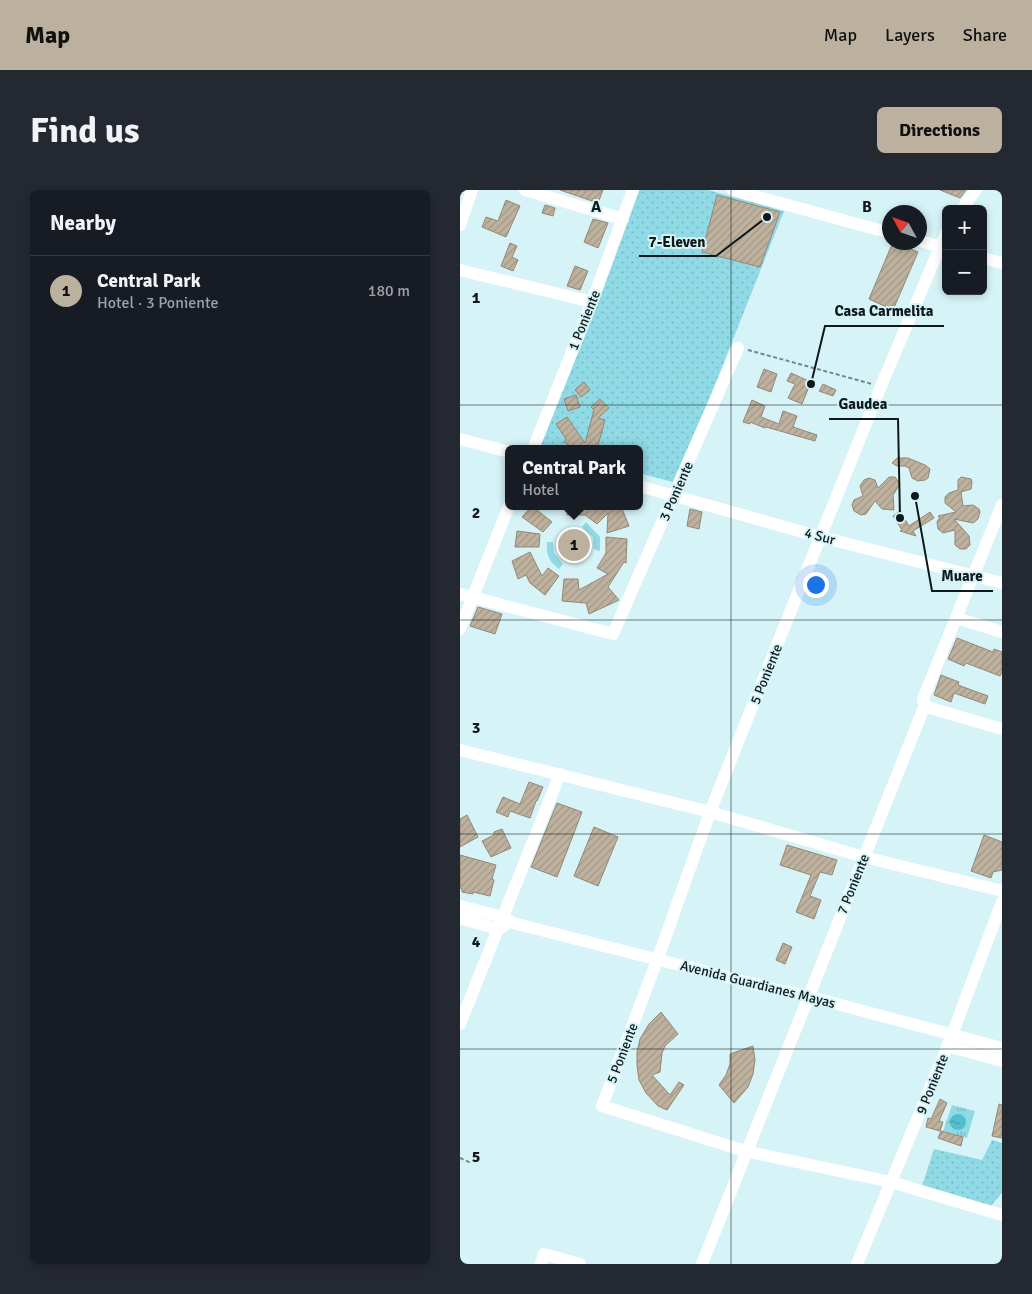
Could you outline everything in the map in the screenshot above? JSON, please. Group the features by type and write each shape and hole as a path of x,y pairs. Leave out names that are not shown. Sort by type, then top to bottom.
{"street":[{"path":"460,225 472,190"},
{"path":"525,190 623,219"},
{"name":"1 Poniente","path":"535,445 592,302 633,190"},
{"path":"733,190 882,231"},
{"path":"965,205 976,190"},
{"path":"927,243 942,247"},
{"name":"5 Poniente","path":"746,1151 602,1106 658,958 710,812 882,386 942,247"},
{"path":"987,259 1002,263"},
{"path":"460,270 592,302"},
{"name":"3 Poniente","path":"473,597 612,634 738,348"},
{"path":"460,439 505,451"},
{"name":"4 Sur","path":"643,487 1002,583"},
{"name":"7 Poniente","path":"702,1264 807,996 925,705 923,699 1002,505"},
{"path":"460,629 507,510"},
{"path":"460,594 473,597"},
{"path":"956,618 1002,632"},
{"path":"925,705 1002,729"},
{"path":"460,750 710,812 864,857 1002,891"},
{"path":"460,1024 504,923 560,774"},
{"name":"9 Poniente","path":"857,1264 950,1040 1002,902"},
{"path":"460,906 504,923"},
{"path":"460,918 504,923"},
{"name":"Avenida Guardianes Mayas","path":"504,923 658,958 807,996 950,1040 1002,1048"},
{"path":"950,1040 1002,1061"},
{"path":"746,1151 891,1182 1002,1216"},
{"path":"542,1259 580,1264"}],"path":[{"path":"738,348 882,386"},
{"path":"460,1158 471,1163"}],"green space":[{"path":"639,190 708,190 784,211 676,483 643,474 643,445 539,445"},
{"path":"586,522 600,537 600,551 594,549 593,537 582,527"},
{"path":"547,542 553,542 554,553 563,564 559,569 549,557"},
{"path":"952,1105 975,1111 967,1138 943,1131"},
{"path":"992,1140 1002,1143 1002,1193 988,1209 921,1189 934,1149 982,1160"}],"water":[{"path":"955,1114 961,1114 966,1119 964,1128 955,1130 950,1125 950,1119"}],"building":[{"path":"560,190 603,190 598,203"},
{"path":"940,190 966,190 960,198"},
{"path":"717,195 780,212 760,267 702,252"},
{"path":"506,200 520,206 506,237 482,227 486,217 498,221"},
{"path":"545,205 555,208 553,216 542,213"},
{"path":"593,219 608,223 598,248 584,242"},
{"path":"510,243 517,246 512,257 518,260 513,271 501,266"},
{"path":"890,250 913,250 918,252 893,310 869,299"},
{"path":"575,266 588,271 580,290 567,286"},
{"path":"764,369 777,374 771,392 757,387"},
{"path":"791,373 811,382 802,404 788,398 795,384 787,381"},
{"path":"584,382 590,390 581,397 575,390"},
{"path":"823,384 836,390 833,396 819,391"},
{"path":"576,395 580,407 568,411 564,399"},
{"path":"600,399 609,408 598,418 605,420 598,445 568,445 564,442 566,439 556,424 567,417 585,443 594,410 591,407"},
{"path":"752,400 765,406 761,417 779,424 783,411 797,416 793,427 817,435 815,441 765,428 750,422 750,424 743,422"},
{"path":"897,458 908,458 925,465 930,469 928,478 918,481 912,478 909,468 892,463"},
{"path":"889,477 895,477 900,484 893,495 894,510 882,509 875,501 866,514 861,515 854,511 852,505 854,500 863,496 860,486 864,480 869,478 875,480 878,488"},
{"path":"961,477 971,479 972,482 971,489 961,492 963,506 973,505 980,512 978,519 973,523 954,519 969,536 970,545 966,549 960,549 955,545 955,530 943,533 938,529 937,522 940,517 938,516 956,512 945,503 945,497 949,493 958,490 958,480"},
{"path":"690,509 702,512 699,529 687,526"},
{"path":"528,510 537,510 552,522 543,532 522,517"},
{"path":"568,510 623,510 629,526 607,533 608,513 597,524 585,515 567,515"},
{"path":"900,511 909,526 930,512 934,518 913,531 916,536 900,531 902,530 893,516"},
{"path":"517,531 540,534 539,547 515,547"},
{"path":"606,537 627,539 626,563 624,562 608,587 619,600 589,614 586,603 562,601 564,579 578,579 579,590 608,574 597,568 606,553"},
{"path":"530,552 542,576 548,568 559,576 545,595 530,583 526,575 518,579 512,561"},
{"path":"478,607 502,614 495,634 470,626"},
{"path":"957,638 993,652 994,649 1002,652 1002,672 1000,676 966,663 964,666 948,659"},
{"path":"941,675 959,682 958,685 988,696 985,704 954,693 951,702 934,695"},
{"path":"529,782 543,787 530,818 510,811 508,817 496,812 503,797 520,804"},
{"path":"557,803 582,812 557,877 531,867"},
{"path":"467,815 478,837 460,847 460,819"},
{"path":"594,827 618,837 598,886 574,876"},
{"path":"502,829 511,848 491,857 482,841 494,835 494,832"},
{"path":"984,835 1002,842 1002,870 993,872 991,878 971,871"},
{"path":"787,845 837,860 832,875 820,872 810,896 821,900 814,919 796,912 811,875 780,865"},
{"path":"460,855 496,865 490,896 473,892 473,894 462,892 460,888"},
{"path":"783,943 792,947 785,964 776,960"},
{"path":"661,1012 678,1034 665,1046 662,1053 660,1072 652,1075 670,1095 679,1082 684,1085 667,1110 658,1106 646,1093 639,1080 637,1066 637,1052 640,1039 649,1024"},
{"path":"753,1046 755,1060 753,1074 748,1087 734,1103 719,1085 726,1075 730,1064 730,1054"},
{"path":"940,1099 947,1103 939,1121 943,1122 940,1131 926,1127 928,1118 931,1119"},
{"path":"999,1104 1002,1105 1002,1138 992,1136"},
{"path":"941,1131 963,1137 961,1146 938,1138"}],"place":[{"name":"7-Eleven","path":"767,217"},
{"name":"Casa Carmelita","path":"811,384"},
{"name":"Muare","path":"915,496"},
{"name":"Gaudea","path":"900,518"},
{"name":"Central Park","path":"574,545"}]}
